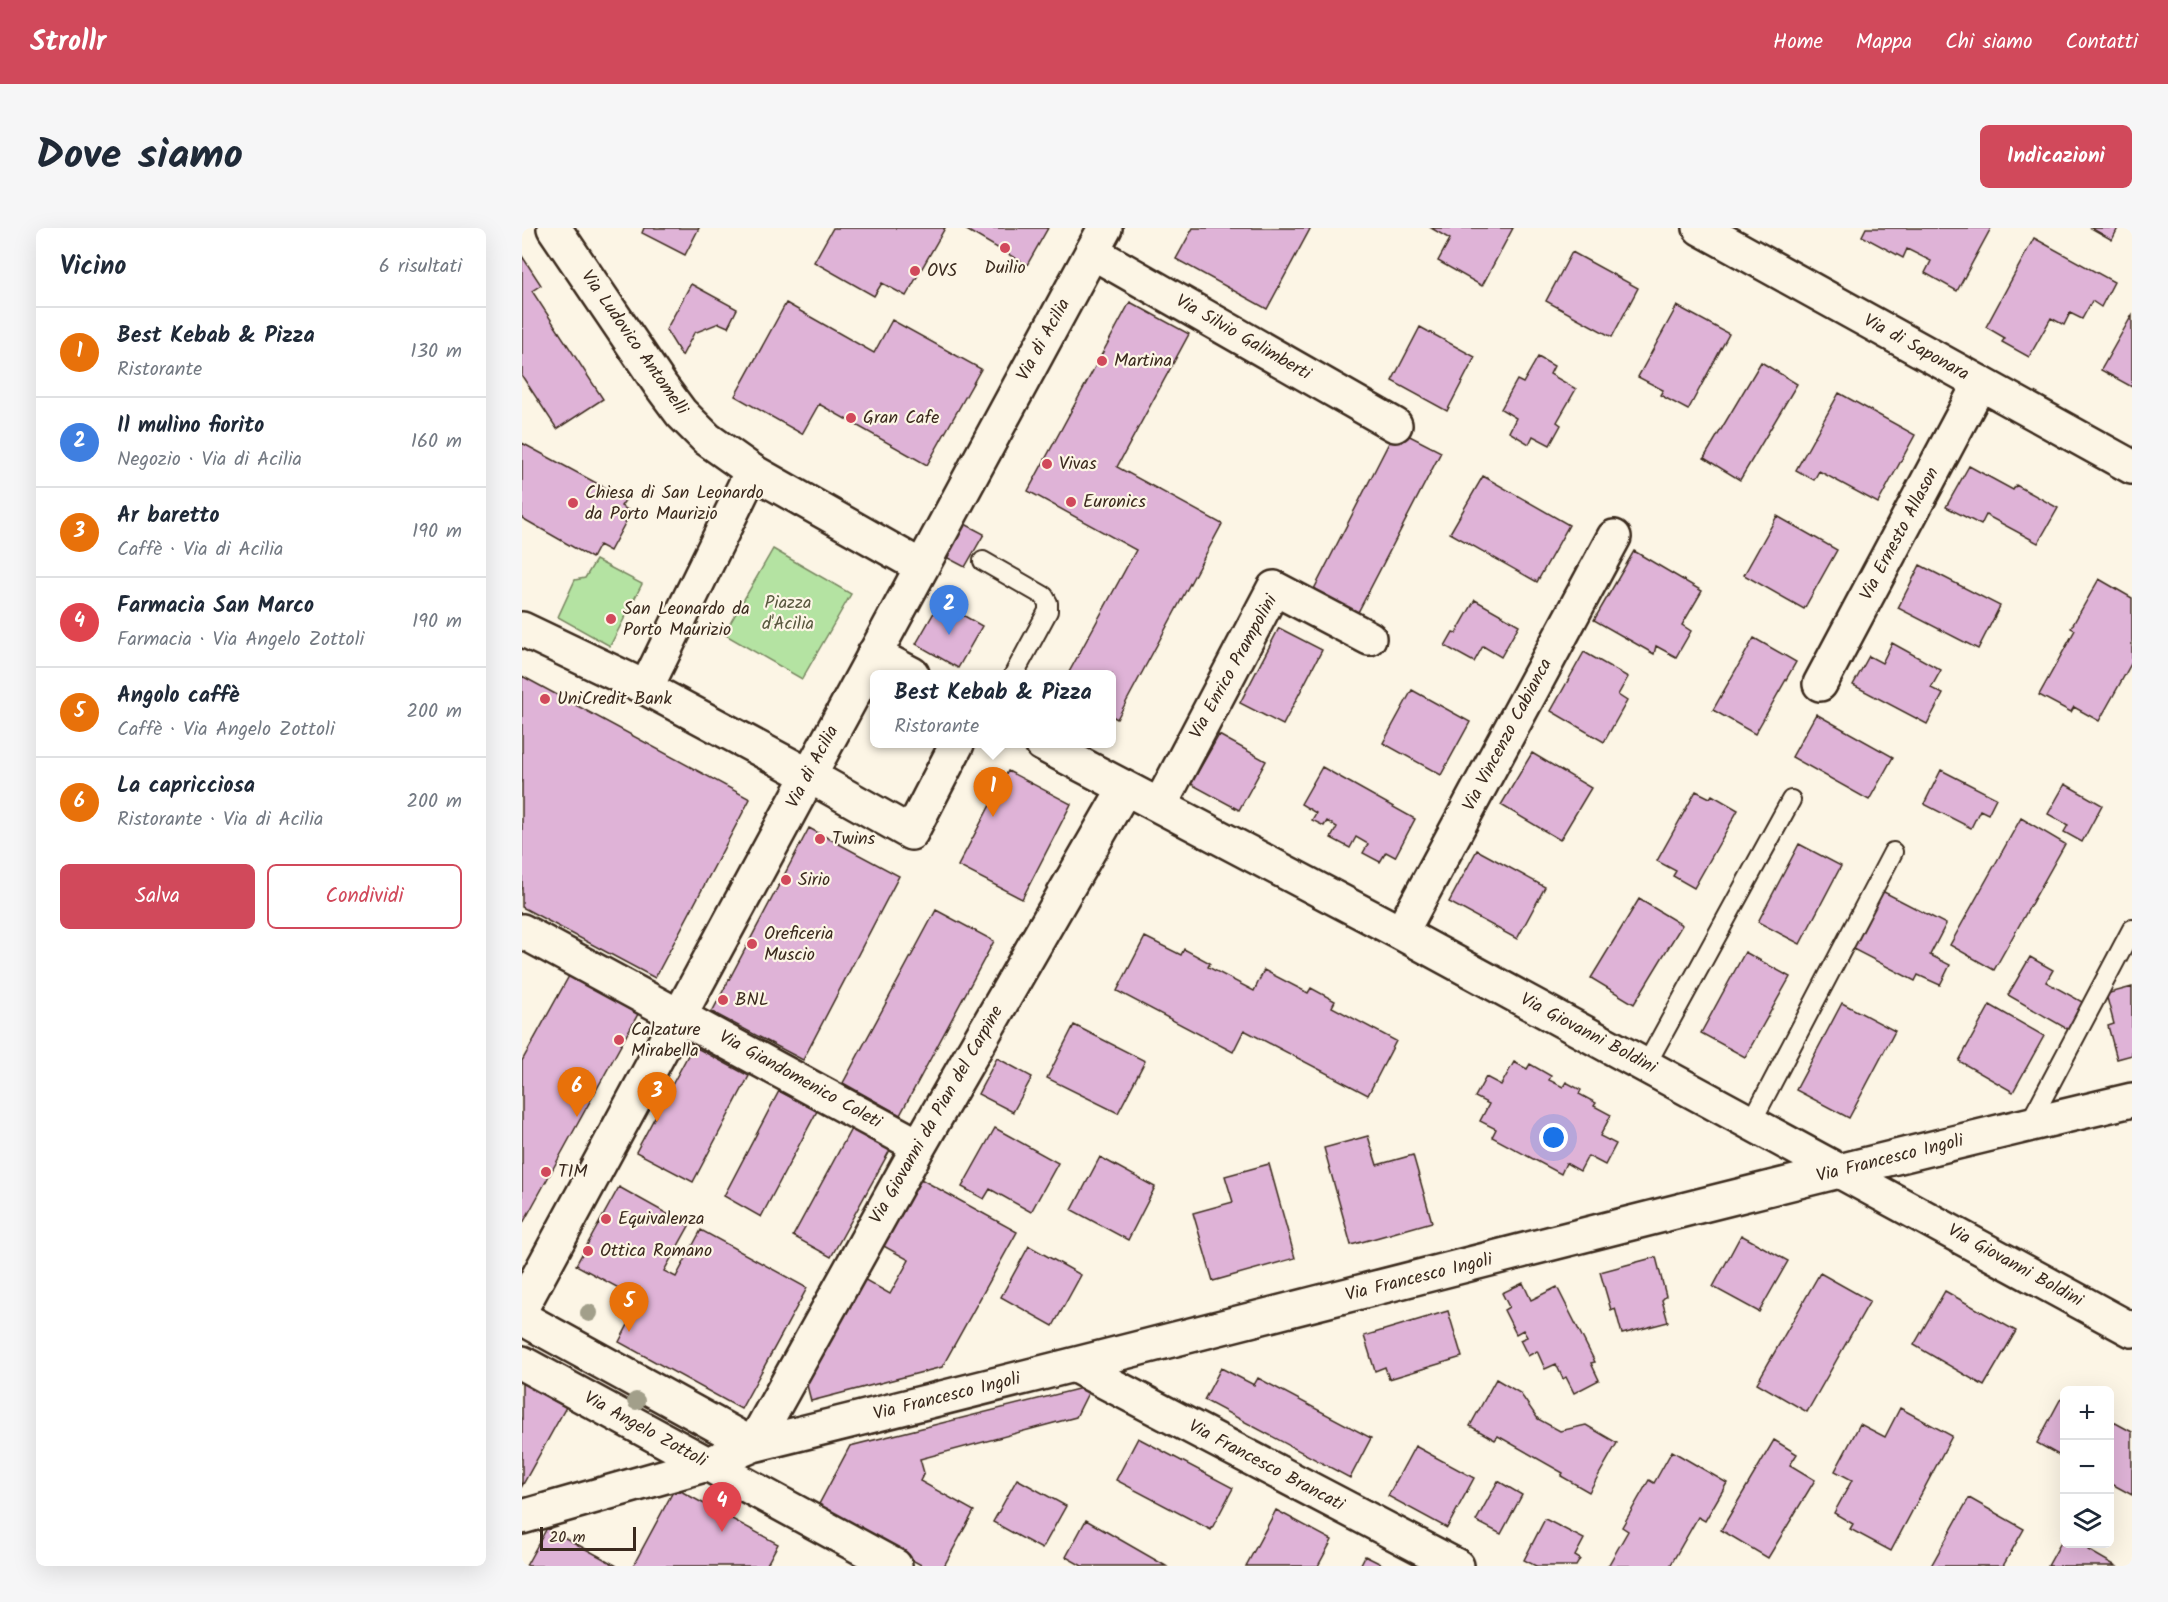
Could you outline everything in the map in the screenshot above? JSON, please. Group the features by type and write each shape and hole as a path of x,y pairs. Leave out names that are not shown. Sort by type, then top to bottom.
{"street":[{"name":"Via Ludovico Antomelli","path":"554,228 660,386 681,413 714,444 752,471 920,567"},
{"name":"Via di Saponara","path":"1700,228 2132,466"},
{"name":"Via Silvio Galimberti","path":"1098,240 1395,424"},
{"name":"Via di Acilia","path":"522,1307 1098,240"},
{"name":"Via Ernesto Allason","path":"1820,684 1980,383"},
{"path":"645,688 752,471"},
{"name":"Via Vincenzo Cabianca","path":"1401,933 1614,537"},
{"name":"Via Enrico Prampolini","path":"1160,805 1274,588 1369,638"},
{"path":"524,635 645,688 911,833 955,748"},
{"path":"874,654 903,670"},
{"name":"Via Giovanni Boldini","path":"1050,748 1401,933 2132,1330"},
{"name":"Via Giovanni da Pian del Carpine","path":"753,1445 919,1146 1125,788"},
{"name":"Via Giandomenico Coleti","path":"522,931 919,1146"},
{"name":"Via Francesco Ingoli","path":"522,1517 708,1464 753,1445 2132,1100"},
{"path":"522,1318 753,1445"},
{"name":"Via Angelo Zottoli","path":"522,1363 895,1566"},
{"name":"Via Francesco Brancati","path":"1075,1366 1457,1566"}],"lane":[{"path":"983,561 1044,596 1048,603 1048,611 1017,670"},
{"path":"1646,1065 1791,800"},
{"path":"1751,1123 1893,852"},
{"path":"2029,1124 2132,929"}],"green space":[{"name":"Piazza d'Acilia","path":"773,549 851,594 802,679 724,634"},
{"path":"596,560 642,584 610,646 558,617 575,580 585,578"}],"building":[{"path":"644,228 699,228 685,255 642,233"},
{"path":"833,228 945,228 906,296 882,283 874,296 814,262"},
{"path":"963,228 1048,228 1027,265"},
{"path":"1193,228 1310,229 1267,309 1176,259"},
{"path":"1431,228 1513,228 1482,286 1438,261 1450,239"},
{"path":"1866,228 1991,228 1957,291 1925,273 1931,261 1907,249 1903,258 1862,236"},
{"path":"2091,228 2118,228 2112,240"},
{"path":"2034,238 2114,282 2101,307 2092,301 2082,319 2070,313 2064,325 2051,318 2029,357 2002,342 2005,338 1986,327"},
{"path":"1572,252 1638,288 1612,337 1546,301"},
{"path":"522,256 541,285 532,291 603,399 557,429 522,376"},
{"path":"691,284 737,309 728,327 719,323 694,333 682,356 666,330"},
{"path":"1130,302 1189,334 1117,467 1222,524 1117,719 1116,670 1070,670 1136,550 1028,491"},
{"path":"786,303 874,353 892,320 981,369 927,465 819,404 802,434 735,396"},
{"path":"1677,306 1729,334 1688,410 1660,395 1663,390 1638,377"},
{"path":"2132,315 2132,387 2101,370"},
{"path":"1420,327 1475,357 1447,411 1392,381"},
{"path":"1538,357 1554,366 1550,374 1576,389 1557,422 1561,425 1550,445 1533,436 1529,444 1509,432 1516,418 1501,409 1517,380 1523,383"},
{"path":"1761,362 1797,384 1740,480 1704,458"},
{"path":"1839,393 1915,435 1878,503 1819,471 1814,480 1796,470"},
{"path":"1396,429 1441,452 1354,620 1310,597"},
{"name":"Chiesa di San Leonardo da Porto Maurizio","path":"522,443 626,499 621,506 631,512 610,551 599,545 592,558 522,518"},
{"path":"1969,466 2013,490 2016,485 2058,508 2038,543 1986,515 1981,525 1946,507"},
{"path":"1483,476 1569,525 1537,582 1450,533"},
{"path":"1777,516 1837,550 1804,609 1744,575"},
{"path":"963,523 984,534 965,567 944,556"},
{"path":"1634,551 1702,591 1682,625 1691,631 1676,657 1656,646 1654,654 1594,620"},
{"path":"1920,565 2000,606 1978,649 1898,608"},
{"path":"2099,579 2132,598 2132,662 2099,721 2074,707 2071,712 2039,695 2075,630 2071,628"},
{"path":"1475,600 1519,625 1501,657 1483,646 1474,662 1445,646 1453,632 1456,633"},
{"path":"940,602 982,626 958,668 916,644"},
{"path":"1279,628 1322,650 1283,725 1240,703"},
{"path":"1754,638 1796,662 1755,734 1713,710"},
{"path":"1892,643 1941,670 1931,688 1943,694 1927,724 1853,685 1869,656 1882,663"},
{"path":"1584,652 1628,677 1618,695 1627,701 1604,742 1551,711"},
{"path":"522,676 750,799 655,978 522,907"},
{"path":"1412,690 1470,722 1441,775 1383,743"},
{"path":"1816,714 1893,757 1869,800 1792,757"},
{"path":"1219,735 1266,761 1239,810 1191,784"},
{"path":"1532,753 1591,788 1560,840 1501,805"},
{"path":"1322,767 1415,819 1395,857 1386,852 1380,862 1363,853 1368,844 1356,837 1350,848 1331,838 1337,827 1327,821 1324,826 1312,820 1316,813 1301,804"},
{"path":"1941,770 1996,798 1988,814 1980,810 1971,828 1924,804"},
{"path":"1008,771 1071,804 1022,899 958,866"},
{"path":"2065,784 2102,805 2082,842 2064,832 2068,825 2048,814"},
{"path":"1696,791 1710,798 1712,795 1738,810 1694,888 1673,876 1676,871 1657,861"},
{"path":"2021,818 2065,844 1994,970 1950,945"},
{"path":"809,828 899,876 803,1060 712,1012"},
{"path":"1799,844 1841,866 1800,944 1758,922"},
{"path":"1477,850 1545,887 1517,939 1449,902"},
{"path":"1882,891 1946,924 1930,955 1950,965 1940,985 1918,975 1915,981 1853,949"},
{"path":"1639,899 1682,925 1634,1004 1591,978"},
{"path":"936,910 994,941 900,1115 843,1083"},
{"path":"1145,937 1181,955 1184,949 1210,963 1208,967 1254,991 1264,970 1308,993 1311,988 1335,1001 1332,1007 1396,1041 1368,1095 1244,1030 1233,1052 1117,991"},
{"path":"1745,952 1790,977 1745,1057 1701,1033"},
{"path":"2030,957 2053,970 2046,982 2084,1003 2069,1030 2008,995"},
{"path":"569,976 638,1014 522,1225 522,1061"},
{"path":"2132,987 2132,1055 2117,1059 2108,1026 2114,1024 2106,994"},
{"path":"1842,1003 1895,1031 1849,1118 1796,1090"},
{"path":"1990,1005 2044,1036 2013,1092 1959,1061"},
{"path":"1074,1025 1145,1061 1118,1113 1047,1078"},
{"path":"693,1046 749,1076 693,1182 636,1152"},
{"path":"997,1058 1032,1077 1013,1112 978,1094"},
{"path":"1514,1062 1527,1069 1530,1064 1551,1076 1549,1080 1563,1087 1566,1082 1581,1090 1579,1094 1596,1103 1594,1106 1611,1115 1600,1136 1616,1144 1605,1165 1588,1156 1580,1171 1566,1163 1561,1174 1492,1137 1496,1129 1480,1121 1489,1104 1475,1097 1486,1077 1501,1085"},
{"path":"779,1091 817,1111 761,1217 724,1196"},
{"path":"995,1128 1058,1163 1031,1212 990,1189 984,1199 962,1187"},
{"path":"851,1129 890,1150 831,1257 793,1236"},
{"path":"1368,1136 1377,1165 1413,1155 1432,1222 1351,1245 1324,1148"},
{"path":"1100,1157 1155,1187 1128,1240 1072,1210"},
{"path":"1269,1164 1295,1258 1213,1281 1193,1213 1233,1202 1225,1176"},
{"path":"917,1177 1017,1232 942,1367 811,1401 806,1381 862,1278 890,1294 909,1260 880,1244"},
{"path":"619,1187 689,1226 664,1271 676,1277 701,1230 807,1288 741,1409 619,1342 641,1300 576,1265"},
{"path":"1741,1235 1788,1261 1759,1312 1713,1287"},
{"path":"1029,1246 1081,1275 1053,1326 1001,1297"},
{"path":"1656,1257 1666,1296 1662,1300 1668,1322 1622,1334 1615,1308 1611,1310 1600,1272"},
{"path":"1820,1273 1870,1301 1807,1412 1757,1383"},
{"path":"1523,1283 1531,1300 1557,1287 1595,1362 1591,1363 1599,1380 1574,1393 1566,1377 1563,1379 1556,1364 1545,1369 1537,1351 1528,1356 1520,1340 1527,1337 1523,1330 1516,1334 1504,1310 1509,1307 1502,1293"},
{"path":"1945,1291 2016,1331 1984,1386 1914,1345"},
{"path":"1448,1311 1462,1357 1389,1379 1385,1367 1375,1371 1364,1336"},
{"path":"1221,1368 1254,1385 1258,1378 1371,1438 1350,1478 1204,1400"},
{"path":"1496,1379 1520,1393 1538,1419 1560,1431 1586,1425 1617,1443 1589,1492 1561,1476 1563,1473 1498,1436 1495,1440 1470,1426"},
{"path":"522,1383 566,1407 522,1486"},
{"path":"1082,1388 1089,1391 1076,1417 920,1459 924,1473 920,1481 974,1511 944,1566 923,1566 817,1508 850,1446"},
{"path":"2060,1400 2060,1456 2037,1443"},
{"path":"1900,1408 1952,1436 1891,1551 1850,1529 1853,1524 1834,1513 1852,1480 1835,1471 1860,1424 1885,1437"},
{"path":"2114,1422 2132,1432 2132,1495 2114,1485"},
{"path":"1138,1438 1233,1488 1211,1530 1116,1480"},
{"path":"1774,1440 1797,1454 1790,1465 1815,1480 1768,1558 1721,1530"},
{"path":"1415,1446 1474,1478 1447,1528 1388,1496"},
{"path":"1672,1451 1727,1483 1705,1521 1698,1517 1670,1566 1608,1566 1628,1531 1622,1527 1649,1480 1654,1483"},
{"path":"1017,1479 1066,1506 1042,1549 993,1522"},
{"path":"1498,1481 1522,1495 1501,1534 1476,1521"},
{"path":"675,1488 778,1544 766,1566 633,1566"},
{"path":"1969,1498 2024,1529 2003,1566 1931,1566"},
{"path":"1276,1510 1332,1540 1318,1566 1246,1566"},
{"path":"1545,1519 1584,1539 1575,1556 1580,1559 1576,1566 1536,1566 1524,1560"},
{"path":"1086,1520 1166,1566 1082,1566 1066,1557"},
{"path":"547,1528 617,1566 526,1566"},
{"path":"2060,1544 2060,1548 2089,1548 2088,1550 2116,1566 2048,1566"},
{"path":"1365,1556 1385,1566 1360,1566"}],"place":[{"name":"Duilio","path":"1005,248"},
{"name":"OVS","path":"915,271"},
{"name":"Martina","path":"1102,361"},
{"name":"Gran Cafe","path":"851,418"},
{"name":"Vivas","path":"1047,464"},
{"name":"Euronics","path":"1071,502"},
{"name":"Chiesa di San Leonardo da Porto Maurizio","path":"573,503"},
{"name":"San Leonardo da Porto Maurizio","path":"611,619"},
{"name":"Il mulino fiorito","path":"949,635"},
{"name":"UniCredit Bank","path":"545,699"},
{"name":"Best Kebab & Pizza","path":"993,817"},
{"name":"Twins","path":"820,839"},
{"name":"Sirio","path":"786,880"},
{"name":"Oreficeria Muscio","path":"752,944"},
{"name":"BNL","path":"723,1000"},
{"name":"Calzature Mirabella","path":"619,1040"},
{"name":"La capricciosa","path":"577,1117"},
{"name":"Ar baretto","path":"657,1122"},
{"name":"TIM","path":"546,1172"},
{"name":"Equivalenza","path":"606,1219"},
{"name":"Ottica Romano","path":"588,1251"},
{"name":"Angolo caffè","path":"629,1332"},
{"name":"Farmacia San Marco","path":"722,1532"}]}
